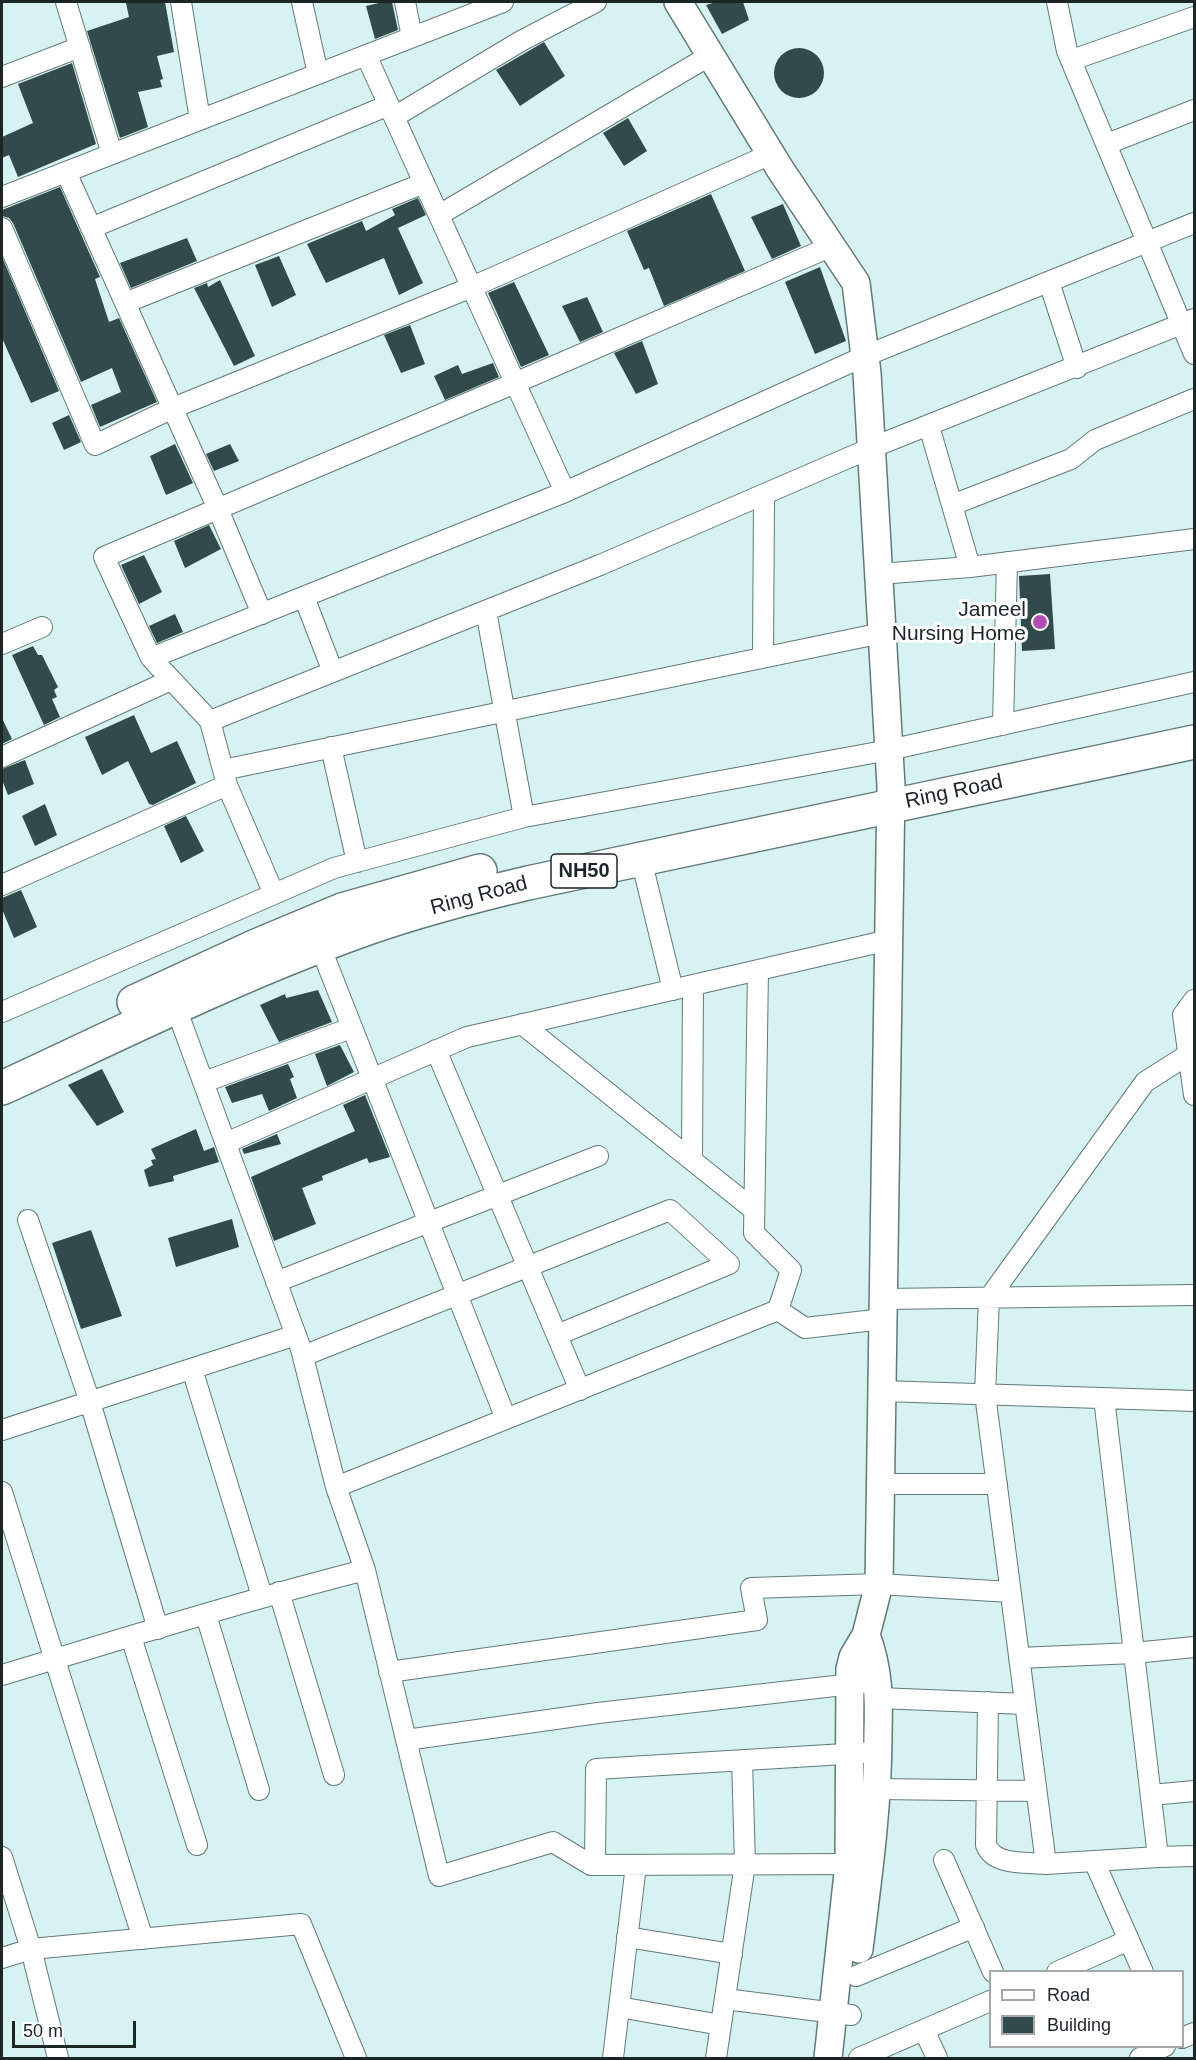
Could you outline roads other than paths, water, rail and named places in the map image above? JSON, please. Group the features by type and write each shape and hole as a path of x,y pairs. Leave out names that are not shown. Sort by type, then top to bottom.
{"highway":[{"name":"Ring Road","path":"2,1088 176,1008 320,946 445,903 641,859 1194,722"},
{"name":"Ring Road","path":"2,1063 256,945 342,910 432,883 526,860 1194,742"}],"street":[{"path":"66,2 112,154"},
{"path":"181,2 200,120"},
{"path":"302,2 318,74"},
{"path":"405,2 412,37"},
{"path":"2,197 503,2"},
{"path":"91,228 392,111 596,2"},
{"path":"1057,2 1072,60 1148,242 1188,322 1194,354"},
{"path":"683,3 711,55 771,154 856,283 865,356 891,796 879,1584 866,1635 853,1657 851,1684 850,1754 859,1864 856,1976 828,2058"},
{"path":"1072,60 1194,17"},
{"path":"2,77 80,47"},
{"path":"366,55 565,492"},
{"path":"439,215 711,55"},
{"path":"1107,144 1194,110"},
{"path":"2,228 95,445 172,408 472,287 771,154"},
{"path":"66,172 218,509 262,614"},
{"path":"125,303 424,183"},
{"path":"151,658 565,492 865,356 1194,223"},
{"path":"274,894 225,777 210,721 151,658 104,557 832,246"},
{"path":"1049,282 1077,368"},
{"path":"210,721 486,611 871,448 1188,322"},
{"path":"952,505 1071,459 1095,440 1194,399"},
{"path":"929,426 970,567"},
{"path":"763,657 764,495"},
{"path":"879,574 970,567 1194,539"},
{"path":"1003,725 1007,562"},
{"path":"304,597 333,672"},
{"path":"486,611 524,817"},
{"path":"2,644 42,627"},
{"path":"2,885 225,777 331,747 882,633"},
{"path":"2,757 171,680"},
{"path":"2,1012 334,868 524,817 889,750 1194,682"},
{"path":"331,747 357,862"},
{"path":"641,859 673,990"},
{"path":"226,1143 466,1037 889,940"},
{"path":"320,946 506,1419"},
{"path":"758,970 754,1233 791,1270 778,1311"},
{"path":"692,1160 693,985"},
{"path":"1194,1000 1184,1015 1194,1095"},
{"path":"176,1008 303,1356 336,1487 364,1570 439,1876 553,1842 591,1865 859,1864"},
{"path":"522,1024 754,1210"},
{"path":"204,1082 351,1028"},
{"path":"436,1050 580,1390"},
{"path":"1046,1864 985,1394 989,1298 1145,1082 1189,1054"},
{"path":"276,1282 598,1156"},
{"path":"303,1356 456,1293 670,1210 729,1264 556,1335"},
{"path":"28,1220 90,1402 158,1629"},
{"path":"778,1311 805,1328 883,1309 989,1298 1194,1295"},
{"path":"336,1487 778,1311"},
{"path":"2,1430 296,1335"},
{"path":"192,1369 334,1774"},
{"path":"882,1391 1194,1401"},
{"path":"1104,1398 1158,1857"},
{"path":"880,1484 997,1484"},
{"path":"2,1492 143,1939"},
{"path":"2,1675 270,1594 364,1570"},
{"path":"389,1672 757,1620 751,1588 879,1584 1010,1592"},
{"path":"206,1615 259,1791"},
{"path":"845,2058 843,2014 859,1864 878,1789 878,1689 875,1659 866,1635"},
{"path":"131,1637 197,1845"},
{"path":"1019,1658 1134,1653 1194,1647"},
{"path":"406,1740 598,1713 851,1684 988,1702 1025,1704"},
{"path":"988,1702 986,1845 989,1852 997,1859 1046,1864 1194,1856"},
{"path":"595,1865 596,1769 878,1752"},
{"path":"716,2058 745,1864 742,1760"},
{"path":"878,1789 1036,1791"},
{"path":"1150,1795 1194,1791"},
{"path":"2,1859 31,1949 58,2058"},
{"path":"944,1860 993,1970"},
{"path":"1094,1861 1143,1970"},
{"path":"613,2058 636,1865"},
{"path":"2,1958 31,1949 302,1924 356,2058"},
{"path":"856,1976 974,1927"},
{"path":"627,1937 732,1954"},
{"path":"1059,1970 1129,1940"},
{"path":"725,1999 843,2014"},
{"path":"859,2058 989,2001"},
{"path":"619,2007 722,2025"},
{"path":"924,2030 937,2058"},
{"path":"1140,2058 1161,2048"}],"place":[{"name":"Jameel Nursing Home","path":"1040,622"}]}
